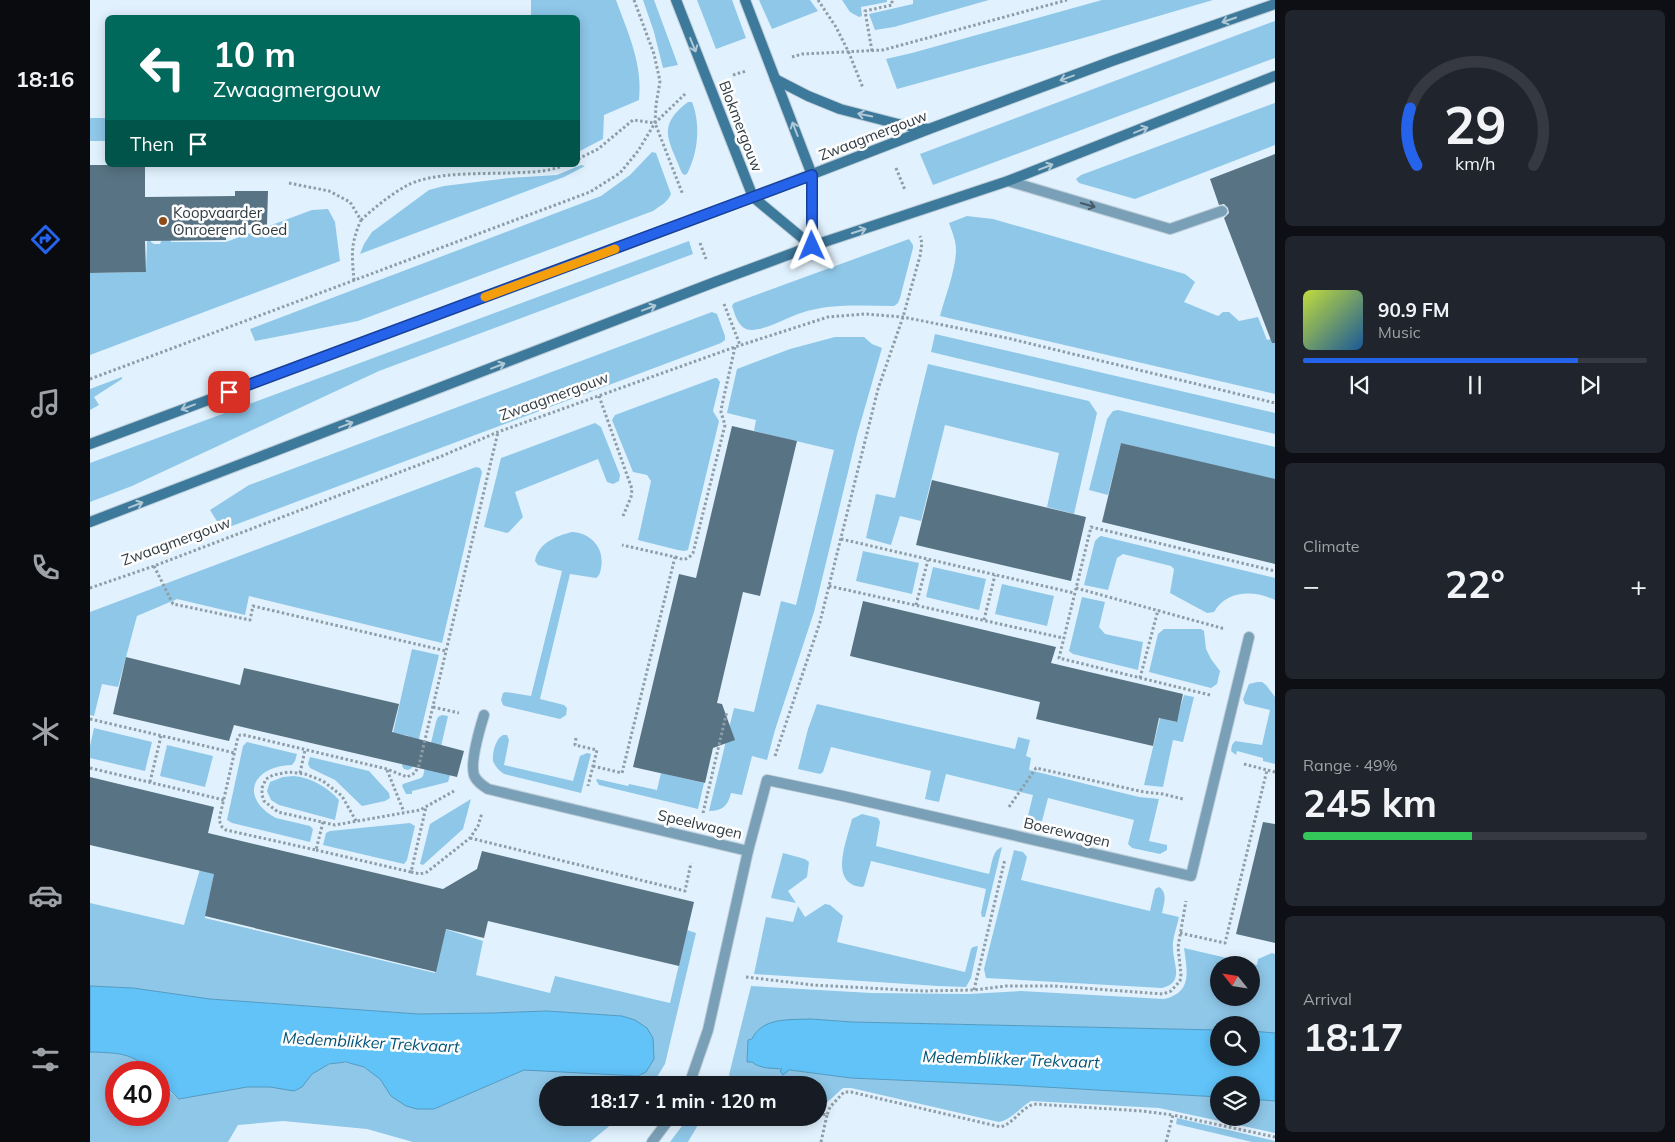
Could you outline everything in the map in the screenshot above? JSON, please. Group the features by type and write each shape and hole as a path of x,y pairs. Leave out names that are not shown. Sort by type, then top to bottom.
{"street":[{"name":"Blokmergouw","path":"676,0 753,197 812,246"},
{"path":"745,0 812,175 812,246"},
{"name":"Zwaagmergouw","path":"90,444 1112,61 1275,4"},
{"path":"90,522 812,246 1008,181 1096,148 1275,76"},
{"path":"776,79 808,96 840,109 898,124 930,129"},
{"path":"1008,181 1170,229 1222,211"},
{"path":"1191,876 1249,637"},
{"path":"476,779 473,765 484,715"},
{"name":"Speelwagen","path":"476,779 488,789 748,851 708,1030 692,1076"},
{"path":"748,851 767,780"},
{"name":"Boerewagen","path":"767,780 1191,876"},
{"path":"652,1142 664,1126"}],"path":[{"path":"634,0 654,54 660,81 655,123"},
{"path":"818,0 836,26 849,52 876,117"},
{"path":"872,51 865,11 892,5 892,0"},
{"path":"90,379 354,282 590,192 620,173 638,151 655,123 683,95 708,84 770,62 802,54 883,50 1067,0"},
{"path":"580,158 598,149 633,120 655,123"},
{"path":"767,780 820,622 878,389 903,317 920,256 922,242 914,213 888,145"},
{"path":"354,282 353,238 360,220 406,186 426,178 521,172 559,167"},
{"path":"289,183 329,191 350,202 360,220"},
{"name":"Zwaagmergouw","path":"90,588 154,566 442,456 498,432 735,347 828,317 865,314 903,317 1007,338 1275,403"},
{"path":"622,545 685,560 693,553 725,425 721,412 735,347"},
{"path":"599,396 632,489 631,497 623,516"},
{"path":"488,789 478,826 470,838 427,872 420,874 226,830 222,827 219,820 234,753 240,735 387,769 406,777 415,773 419,765 498,432"},
{"path":"1233,701 1059,658 1090,527 1275,571"},
{"path":"841,539 1074,593"},
{"path":"593,766 622,773 675,558"},
{"path":"916,605 928,559"},
{"path":"154,566 173,604 250,620 253,606 446,651"},
{"path":"984,620 995,575"},
{"path":"830,586 1064,638"},
{"path":"1076,588 1208,623 1249,637"},
{"path":"1140,678 1158,610"},
{"path":"90,719 234,753"},
{"path":"150,782 161,736"},
{"path":"576,738 575,745 598,750 582,811"},
{"path":"300,773 305,750"},
{"path":"90,768 224,800"},
{"path":"993,831 1036,768 1208,805"},
{"path":"387,769 404,813"},
{"path":"1180,933 1224,943 1267,770 1275,772"},
{"path":"356,821 342,796 323,781 300,773 283,772 269,776 262,788 263,798 268,805 278,812 335,825 420,810 476,779"},
{"path":"411,872 426,806"},
{"path":"316,850 323,822"},
{"path":"974,990 1012,835"},
{"path":"720,975 923,991 974,990 1006,986 1055,986 1163,994 1171,991 1180,981 1178,947 1191,876"},
{"path":"827,1115 830,1107 844,1092 851,1092 1002,1127 1012,1122 1024,1109 1034,1104 1142,1111 1172,1115 1275,1137"},
{"path":"1166,1142 1172,1115"},
{"path":"821,1142 825,1126"}],"shaded area":[{"path":"531,0 616,0 630,37 639,74 639,100 604,115 603,139 580,151 580,15 531,15"},
{"path":"643,0 654,0 678,65 663,68 654,32"},
{"path":"697,0 732,0 746,38 716,49"},
{"path":"759,0 810,0 818,11 772,29"},
{"path":"842,0 887,0 887,2 861,7 862,16 859,17 850,12"},
{"path":"913,0 989,0 894,27 875,30 869,14 913,4"},
{"path":"1102,0 1213,0 897,89 886,59 912,53"},
{"path":"1275,21 1275,58 933,185 920,154"},
{"path":"688,102 692,102 695,111 697,139 691,166 687,174 684,175 670,143 668,127 671,119"},
{"path":"1275,103 1275,145 1135,199 1079,183 1076,179 1081,175"},
{"path":"90,118 105,118 105,141 90,141"},
{"path":"652,152 656,153 671,194 666,202 653,211 358,321 255,341 250,329 601,196 630,175"},
{"path":"580,165 585,166 564,177 360,254 372,232 429,190 444,186 509,178 557,175"},
{"path":"328,209 335,222 340,261 90,355 90,273 146,272 147,240 151,239 151,242 154,244 160,244 162,239 170,239 171,242 226,242 312,210"},
{"path":"967,216 993,219 1185,274 1195,282 1184,302 1218,316 1223,312 1229,312 1239,321 1258,317 1267,340 1275,338 1275,394 940,316 956,258 954,236 949,223"},
{"path":"909,239 913,248 900,298 894,306 847,306 812,310 766,327 752,330 740,325 737,319 732,306 734,303"},
{"path":"689,241 693,254 379,371 132,486 90,502 90,463"},
{"path":"712,312 717,314 725,336 725,340 721,343 197,539 196,537 218,523 210,510 249,485"},
{"path":"935,334 1275,413 1275,434 931,352"},
{"path":"835,337 864,337 872,344 882,348 857,435 814,612 767,760 752,756 742,795 731,793 724,807 709,811 734,708 754,712 781,601 796,605 834,450 754,431 756,420 727,413 737,369 790,349"},
{"path":"928,364 1089,401 1097,413 1074,514 1047,507 1059,453 945,425 921,521 900,516 891,545 866,538 876,494 895,498"},
{"path":"122,377 122,379 94,397 99,405 90,410 90,389"},
{"path":"715,378 720,382 713,411 719,421 688,550 678,550 638,540 651,481 647,475 633,472 612,420 615,415"},
{"path":"1118,410 1275,447 1275,480 1121,443 1108,495 1089,490 1107,419 1113,411"},
{"path":"595,423 601,427 620,475 619,481 613,484 607,482 598,459 515,492 523,517 509,532 484,527 501,458"},
{"path":"476,467 480,468 482,472 442,643 249,596 245,615 177,599 137,616 118,687 102,684 94,716 90,715 90,612"},
{"path":"572,532 585,535 591,539 599,548 602,561 600,573 596,578 570,574 540,699 564,705 567,708 566,715 560,719 505,706 501,700 503,693 506,692 531,696 562,571 538,565 535,561 540,549 549,541"},
{"path":"1101,536 1275,578 1275,600 1258,595 1242,594 1226,599 1214,612 1207,613 1170,593 1174,569 1171,566 1123,554 1117,558 1108,590 1084,585 1095,541"},
{"path":"863,551 919,563 912,594 856,581"},
{"path":"933,567 986,579 979,610 926,597"},
{"path":"1002,584 1054,596 1047,626 995,614"},
{"path":"1082,597 1105,602 1099,627 1105,634 1143,642 1138,670 1073,654 1069,651"},
{"path":"1164,629 1201,629 1204,631 1206,649 1220,671 1217,684 1211,688 1149,672 1158,634"},
{"path":"412,649 439,655 412,768 408,770 402,766 409,736 393,733"},
{"path":"1262,682 1266,685 1275,697 1275,764 1263,761 1263,758 1237,751 1236,755 1231,751 1235,741 1262,745 1270,710 1245,704 1243,699 1249,684"},
{"path":"1184,695 1194,697 1183,742 1173,740 1163,787 1144,785 1160,718 1176,722"},
{"path":"817,704 1015,749 1018,737 1030,740 1026,756 1031,758 1029,770 1139,797 1159,799 1149,841 1167,845 1167,850 1160,854 1132,848 1128,844 1134,820 1048,798 1042,821 1037,825 1032,825 1027,820 1033,795 946,774 939,802 925,799 931,771 831,747 823,772 820,774 798,769 808,729"},
{"path":"442,715 448,716 437,764 452,768 448,782 412,791 412,794 406,794 402,786 403,784 423,776 436,722 438,717"},
{"path":"94,728 152,742 145,771 90,758 90,746"},
{"path":"503,735 507,735 509,740 504,765 573,781 580,756 587,753 591,754 581,793 502,773 495,765 493,758 496,742"},
{"path":"247,742 297,754 292,765 268,771 260,777 255,784 254,792 257,801 264,810 276,818 310,826 313,829 310,842 232,823 227,820 243,746"},
{"path":"167,745 213,756 205,787 160,776"},
{"path":"310,757 369,771 389,793 390,798 385,801 362,806 335,780 310,768 308,764"},
{"path":"661,773 704,783 698,809 599,785 596,780 657,790"},
{"path":"294,776 319,784 339,800 335,820 279,805 271,800 267,791 270,782 283,777"},
{"path":"471,799 463,829 423,865 420,864 430,824"},
{"path":"862,814 878,818 880,822 876,846 989,874 994,854 1002,847 985,917 982,917 981,913 986,889 871,861 864,886 852,884 845,878 842,860 852,819"},
{"path":"410,823 415,826 407,860 404,864 323,845 326,833 330,831"},
{"path":"1014,850 1023,852 1027,857 1021,880 1150,911 1155,889 1159,887 1162,889 1164,892 1164,902 1162,913 1179,917 1173,944 1176,977 1173,982 1169,986 1162,988 986,978 984,969"},
{"path":"783,853 805,859 809,862 807,877 788,891 796,903 771,898"},
{"path":"202,862 216,865 205,918 435,973 445,929 483,941 476,975 550,993 555,976 670,1003 687,930 696,933 665,1064 658,1076 539,1076 539,1126 609,1126 590,1142 413,1142 367,1129 283,1121 238,1125 228,1142 90,1142 90,1052 116,1053 138,1061 105,1061 105,1126 170,1126 170,1092 179,1099 247,1087 302,1087 312,1074 328,1065 337,1063 347,1063 365,1068 380,1079 391,1096 434,1109 524,1070 542,1070 622,1016 547,1011 418,1014 210,999 133,988 90,986 90,903 184,925"},
{"path":"825,904 830,905 843,916 837,942 965,972 971,949 978,946 971,978 966,987 754,974 766,917 793,922 798,906 805,917"},
{"path":"1184,948 1218,956 1210,956 1210,1006 1260,1006 1260,958 1272,953 1275,954 1275,1033 1260,1032 1260,1016 1210,1016 1210,1030 852,1022 811,1019 748,1040 747,1061 763,1067 851,1078 1210,1096 1210,1119 1159,1108 1031,1101 1012,1116 999,1122 851,1088 843,1088 827,1102 827,1076 729,1075 751,986 871,993 968,994 1021,991 1164,999 1180,991 1184,986 1187,972"},
{"path":"1260,1100 1275,1101 1275,1133 1243,1126 1260,1126"},
{"path":"1177,1118 1275,1142 1252,1142 1176,1124"},
{"path":"682,1126 697,1126 688,1142 670,1142"}],"water":[{"name":"Medemblikker Trekvaart","path":"90,986 133,988 210,999 418,1014 547,1011 622,1016 635,1020 647,1028 653,1038 654,1059 646,1072 638,1076 524,1070 434,1109 417,1109 406,1106 391,1096 380,1079 364,1067 346,1062 329,1064 312,1074 302,1087 294,1091 270,1087 247,1087 179,1099 170,1090 170,1061 138,1061 116,1053 90,1052"},
{"name":"Medemblikker Trekvaart","path":"811,1019 852,1022 1210,1030 1210,1066 1260,1066 1260,1032 1275,1033 1275,1101 1260,1100 1260,1076 1210,1076 1210,1096 851,1078 789,1070 783,1075 780,1071 782,1069 762,1067 752,1062 747,1062 748,1040 752,1039 762,1027 770,1023"}],"building":[{"path":"1275,154 1275,343 1272,343 1224,218 1229,213 1228,208 1224,204 1219,205 1210,179"},
{"path":"90,165 145,167 145,197 235,196 235,191 268,191 267,225 226,225 226,240 145,241 146,272 90,273"},
{"path":"732,426 797,441 760,596 743,592 717,703 722,704 735,740 713,748 705,783 633,767 679,574 696,578"},
{"path":"1121,443 1275,479 1275,564 1102,522"},
{"path":"932,480 1086,517 1071,581 916,545"},
{"path":"863,601 1056,647 1051,663 1183,694 1177,722 1159,718 1153,746 1036,719 1040,702 850,656"},
{"path":"126,657 240,685 244,668 399,704 392,732 464,751 457,777 234,725 229,741 113,714"},
{"path":"90,777 214,807 208,833 443,889 477,869 482,851 694,902 679,966 488,921 484,938 446,929 436,972 205,916 214,874 90,845"},
{"path":"1263,822 1275,824 1275,943 1236,934"}],"slow traffic":[{"path":"485,297 615,249"}],"place":[{"name":"Koopvaarder Onroerend Goed","path":"163,221"}],"route":[{"path":"229,392 812,175 812,246"}]}
